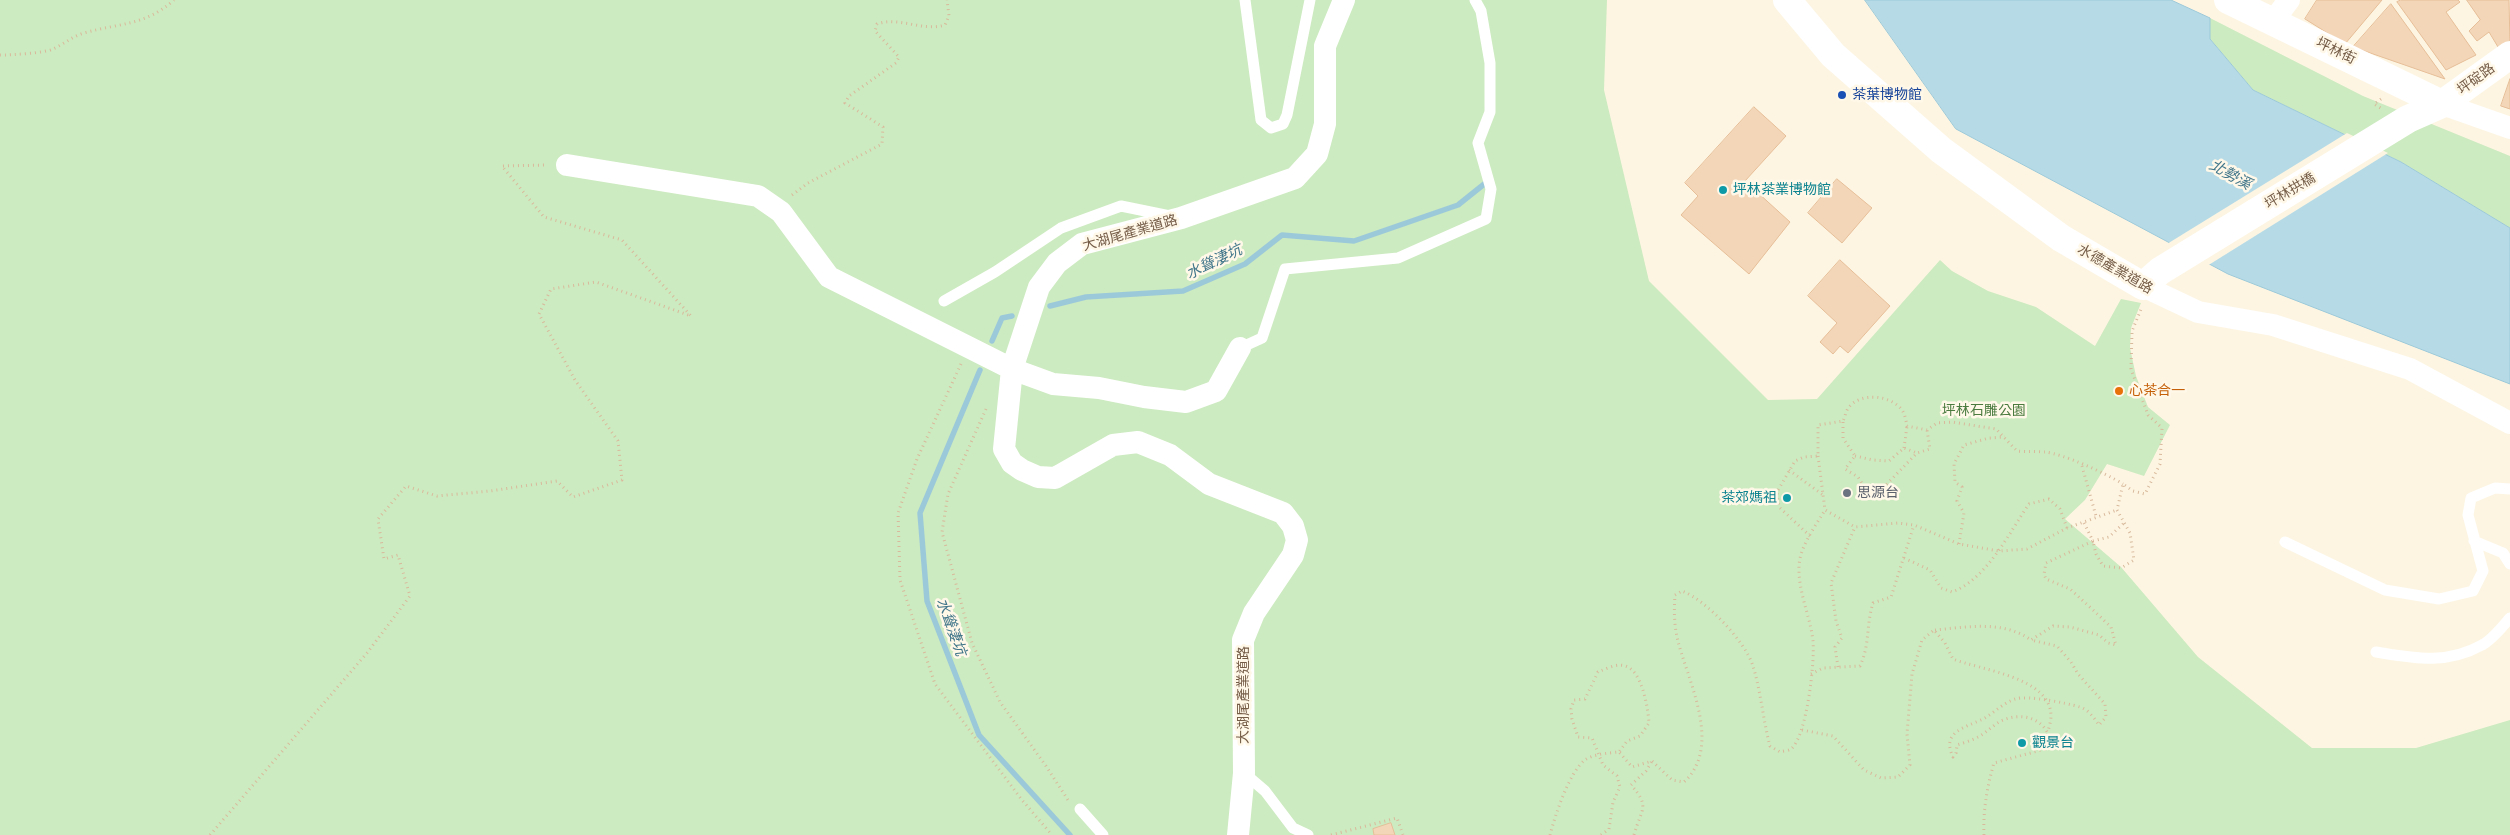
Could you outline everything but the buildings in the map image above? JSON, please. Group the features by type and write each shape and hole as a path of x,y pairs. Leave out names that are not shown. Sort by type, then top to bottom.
{"street":[{"name":"大湖尾產業道路","path":"1238,835 1244,773 1243,640 1254,613 1293,554 1297,540 1293,526 1282,513 1209,484 1170,455 1138,442 1113,445 1055,478 1038,477 1022,470 1012,463 1004,449 1012,368 1039,287 1058,263 1082,244 1181,218 1295,178 1318,154 1325,124 1325,46 1344,0"},
{"name":"水德產業道路","path":"1787,0 1833,55 1941,150 2061,238 2147,288 2198,312 2273,325 2410,369 2510,423"},
{"name":"坪林街","path":"2228,0 2282,10 2442,104"},
{"name":"坪碇路","path":"2442,104 2509,56"},
{"path":"2442,104 2510,128"},
{"name":"坪林拱橋","path":"2147,288 2160,271 2408,119 2442,104"},
{"path":"567,165 758,196 781,212 829,277 1012,368 1053,384 1186,402 1216,391 1240,348"}],"lane":[{"path":"1245,0 1261,120 1271,128 1283,124 1287,115 1310,0"},
{"path":"1240,348 1262,338 1285,268 1398,258 1486,219 1491,189 1478,143 1490,112 1490,63 1481,11 1475,0"},
{"path":"944,301 995,272 1061,228 1120,206 1181,218"},
{"path":"2284,542 2385,590 2439,599 2473,591 2483,570 2468,515 2471,498 2495,488 2510,489"},
{"path":"2474,541 2503,553 2510,564"},
{"path":"2376,652 2429,660 2458,654 2483,645 2510,618"},
{"path":"1244,773 1265,791 1293,828 1308,835"},
{"path":"1076,807 1103,835"}],"path":[{"path":"0,55 26,52 38,53 52,50 82,33 141,21 156,14 174,0"},
{"path":"781,212 789,198 808,183 882,144 883,127 845,103 849,96 896,63 899,58 880,38 876,31 877,24 885,21 936,28 945,25 949,16 947,0"},
{"path":"210,835 367,653 410,596 398,555 384,559 378,519 406,486 437,496 490,491 556,481 573,497 622,480 618,441 574,380 539,314 551,289 596,282 691,316 622,240 544,217 502,166 567,165"},
{"path":"1907,426 1927,430 1937,423 1952,422 1996,429 2016,451 2045,452 2061,456 2108,475 2133,491 2145,494 2160,464 2162,428 2148,415 2131,369 2132,331 2147,288"},
{"path":"969,347 917,459 898,513 900,580 935,684 1022,800 1052,835"},
{"path":"1874,397 1891,402 1903,411 1907,426 1904,448 1889,461 1855,456 1843,438 1843,421 1848,407 1860,399 1874,397"},
{"path":"990,402 948,494 942,532 972,643 1000,702 1076,807"},
{"path":"1652,761 1672,780 1684,782 1692,775 1698,759 1702,734 1699,706 1677,638 1673,612 1675,595 1682,591 1694,596 1708,607 1741,644 1753,664 1770,746 1780,752 1791,749 1802,730 1810,691 1813,642 1800,590 1799,564 1810,536 1825,510 1818,456 1818,425 1843,421"},
{"path":"1855,456 1845,469 1858,478 1865,488 1884,487 1917,453 1930,449 1927,430"},
{"path":"1959,544 1964,512 1956,501 1962,487 1955,482 1954,464 1964,445 1989,438 2005,437"},
{"path":"1904,448 1917,453"},
{"path":"1810,536 1779,507 1777,492 1795,461 1804,456 1818,456"},
{"path":"2082,466 2096,516"},
{"path":"1790,470 1823,495"},
{"path":"2084,523 2093,542 2096,554 2103,566 2121,568 2134,560 2130,533 2117,510 2123,484"},
{"path":"1904,558 1930,570 1941,588 1952,592 1962,589 2000,551 2030,504 2049,499 2060,509 2067,528"},
{"path":"1825,510 1855,527 1898,523 1914,524 1959,544 2000,551 2027,549 2067,528 2117,510"},
{"path":"2031,640 2053,626 2070,627 2099,635 2108,643 2116,645 2111,627 2070,589 2046,579 2044,574 2046,563 2110,536 2125,522"},
{"path":"1811,674 1823,668 1838,667 1848,669 1860,666 1867,652 1868,617 1873,603 1891,597 1914,524"},
{"path":"1838,667 1835,647 1842,638 1836,622 1830,583 1855,527"},
{"path":"1802,730 1833,736 1864,770 1880,778 1898,777 1910,765 1907,734 1912,674 1922,640 1934,630 1987,625 2022,634 2031,640 2057,646 2071,662 2078,674 2105,704 2106,717 2099,725 2091,714 2080,707 2044,699 2018,698 2002,705 1985,718 1958,731 1950,738 1948,747 1953,757 1956,753 1957,745 1977,738 1999,722 2011,717 2034,719 2048,732"},
{"path":"1934,630 1945,643 1953,658 2022,680 2038,691 2051,715 2048,732 2050,740 2044,749 1994,763 1983,816 1984,835"},
{"path":"1550,835 1556,815 1578,766 1586,759 1600,755 1619,752 1627,741 1640,736 1649,723 1648,704 1641,686 1632,669 1624,665 1610,667 1598,672 1585,699 1574,700 1571,709 1578,737 1592,738 1600,755 1603,765 1617,776 1620,787 1613,802 1609,829 1601,835"},
{"path":"1619,752 1632,767 1652,761"},
{"path":"1634,835 1643,798 1631,785 1646,771 1652,761"},
{"path":"1331,835 1397,818 1403,835"}],"green space":[{"name":"坪林石雕公園","path":"0,0 1607,0 1604,90 1649,281 1768,400 1817,399 1940,260 1952,271 1988,291 2036,307 2095,346 2121,299 2141,303 2131,328 2130,348 2136,376 2148,407 2170,425 2144,476 2107,464 2085,500 2065,519 2121,567 2198,657 2312,748 2416,748 2510,720 2510,835 0,835"},
{"path":"2210,18 2363,96 2510,156 2510,228 2401,162 2253,90 2210,39"}],"water":[{"name":"北勢溪","path":"1865,0 2171,0 2210,18 2210,39 2253,90 2401,162 2510,228 2510,384 2228,274 1956,129"}],"pier":[{"path":"2347,133 2388,153 2207,266 2167,244"}],"waterway":[{"name":"水聳淒坑","path":"1050,306 1086,297 1183,291 1245,264 1282,235 1354,241 1458,205 1488,181"},
{"name":"水聳淒坑","path":"992,341 1002,318 1012,316"},
{"name":"水聳淒坑","path":"980,370 920,513 927,601 979,735 1070,835"}],"place":[{"name":"茶葉博物館","path":"1842,95"},
{"name":"坪林茶業博物館","path":"1723,190"},
{"name":"心茶合一","path":"2119,391"},
{"name":"思源台","path":"1847,493"},
{"name":"茶郊媽祖","path":"1787,498"},
{"name":"觀景台","path":"2022,743"}]}
